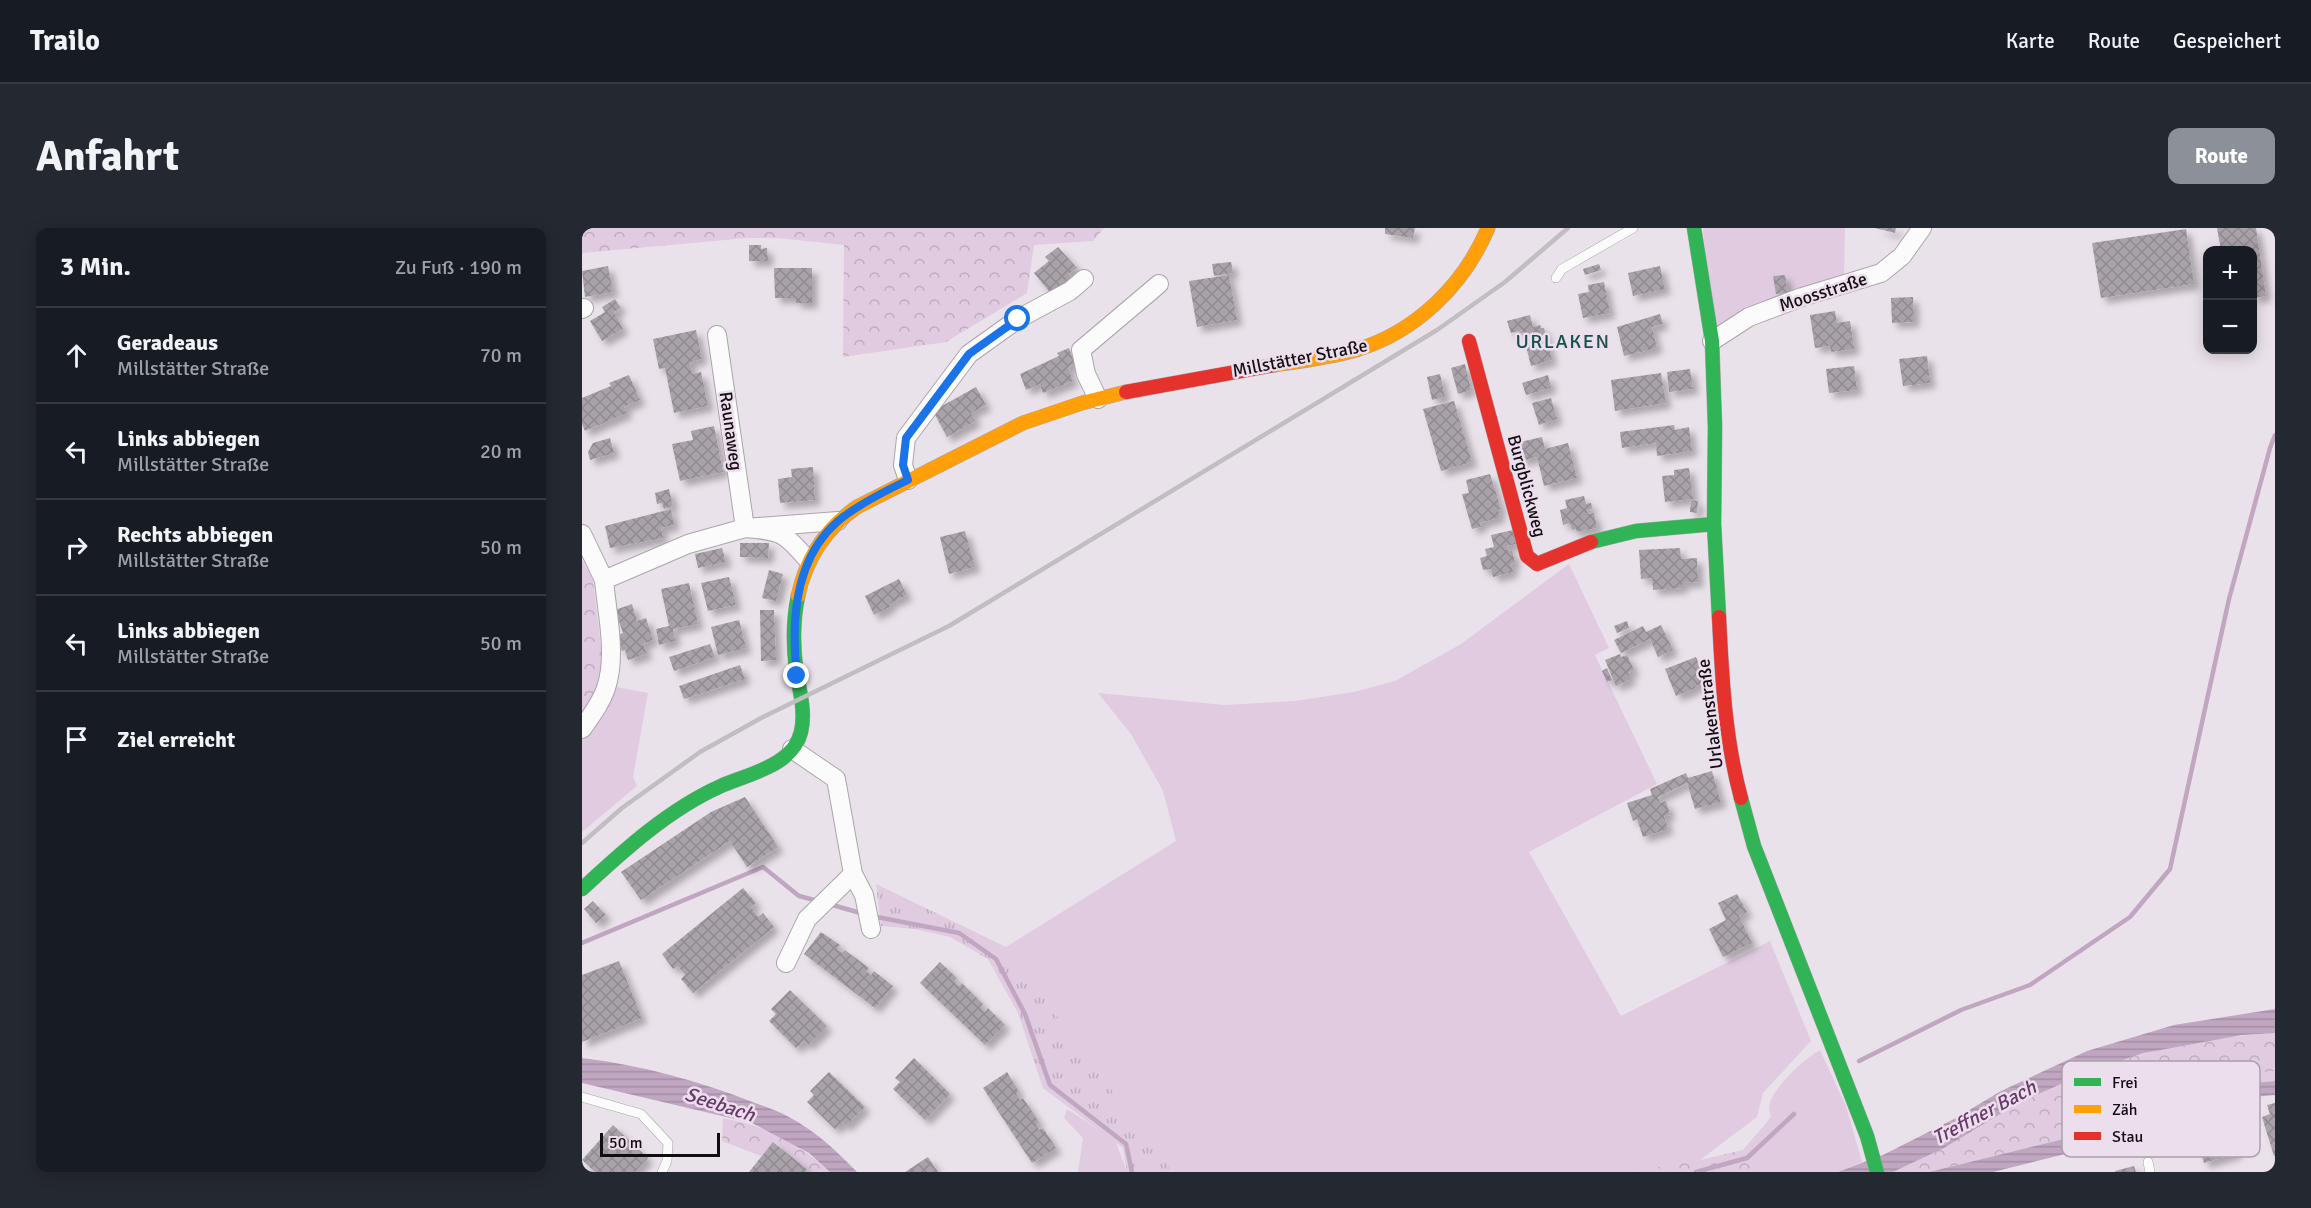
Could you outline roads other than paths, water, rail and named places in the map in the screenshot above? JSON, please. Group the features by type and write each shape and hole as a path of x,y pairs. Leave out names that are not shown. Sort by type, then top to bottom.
{"street":[{"name":"Millstätter Straße","path":"792,749 799,741 804,714 794,654 797,605 808,560 823,537 838,521 891,488 1022,424 1059,410 1133,389 1330,356 1366,347 1393,335 1417,320 1472,263 1488,228"},
{"name":"Urlakenstraße","path":"1694,228 1712,341 1715,427 1714,524 1723,695 1734,771 1754,846 1870,1143 1877,1172"},
{"name":"Moosstraße","path":"1712,341 1749,317 1802,297 1881,273 1902,256 1922,228"},
{"path":"908,480 903,465 906,438 969,354 1018,319 1070,291 1084,279"},
{"path":"1098,399 1086,374 1081,350 1159,284"},
{"name":"Raunaweg","path":"717,335 744,528"},
{"name":"Burgblickweg","path":"1469,341 1527,556 1537,564 1597,540 1636,531 1714,524"},
{"path":"604,580 688,544 744,528 838,521"},
{"path":"744,528 770,530 787,536 808,560"},
{"path":"582,534 604,580 610,662 606,688 582,729"},
{"path":"582,889 612,861 676,813 712,790 764,768 792,749 836,779 853,874 864,895 871,929"},
{"path":"786,963 807,919 853,874"}],"lane":[{"path":"1556,278 1562,269 1633,228"},
{"path":"582,1097 641,1114 668,1143 667,1161 662,1172"}],"water":[{"name":"Treffner Bach","path":"2275,1009 2275,1033 2242,1035 2144,1053 2120,1061 2066,1061 2087,1051 2174,1025"},
{"name":"Seebach","path":"582,1058 670,1075 777,1111 816,1135 857,1172 830,1172 809,1153 752,1123 582,1083"},
{"name":"Treffner Bach","path":"2062,1063 2062,1084 2018,1103 1944,1148 1893,1172 1838,1172 1885,1154 1956,1118 2001,1091"},
{"path":"2275,1081 2275,1095 2260,1096 2260,1082"},
{"path":"2062,1139 2062,1155 1993,1172 1929,1172"}],"waterway":[{"path":"1859,1061 1961,1010 2030,985 2130,917 2170,869 2229,599 2275,435"},
{"path":"582,943 763,867 799,896 818,901"},
{"path":"829,904 864,914"},
{"path":"872,916 959,933 996,959 1025,1014 1050,1085 1126,1144 1132,1172"},
{"path":"1696,1172 1747,1158 1794,1114"}],"railway":[{"path":"582,843 622,808 700,752 763,717 949,626 1437,330 1505,282 1568,228"}],"district":[{"name":"URLAKEN","path":"1563,341"}]}
